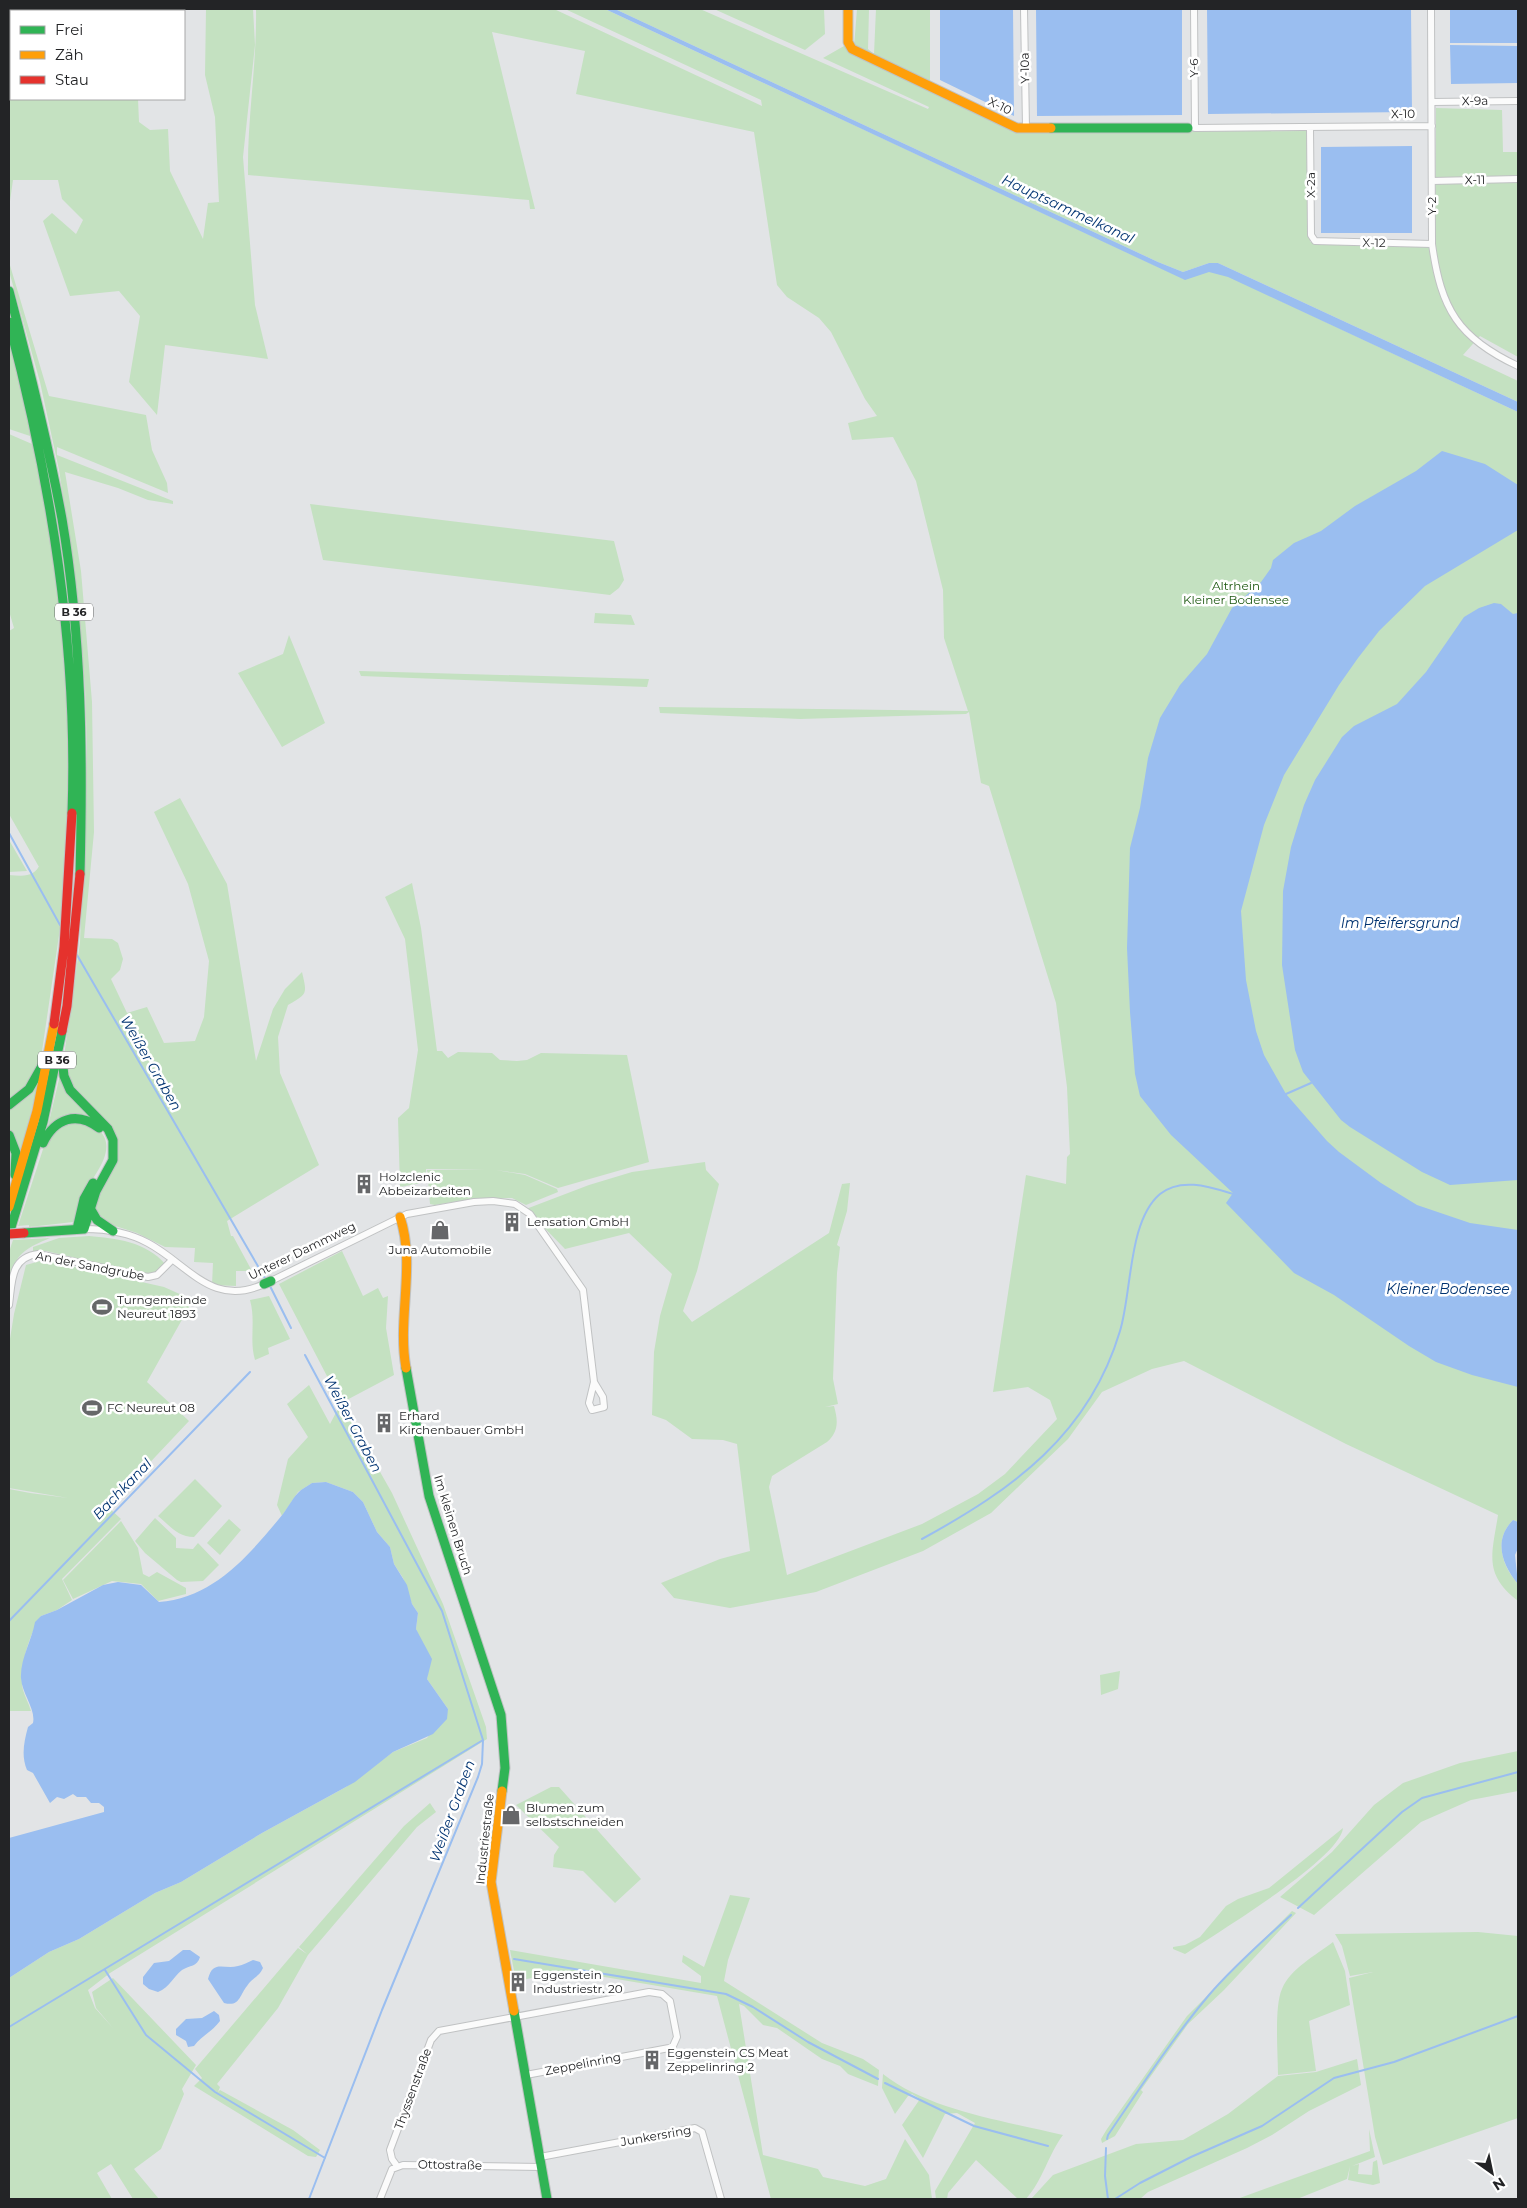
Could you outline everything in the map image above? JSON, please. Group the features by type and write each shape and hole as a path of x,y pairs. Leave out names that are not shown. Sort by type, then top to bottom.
{"main road":[{"name":"X-10","path":"848,9 848,42 852,49 1017,128 1191,128"},
{"name":"B 36","path":"9,291 34,379 51,459 66,549 75,621 80,693 82,790 70,938 36,1117 9,1207"},
{"name":"B 36","path":"9,322 44,466 57,543 65,615 72,716 73,788 66,926 73,951 52,1087 32,1167 9,1234"},
{"path":"9,1106 23,1096 34,1083 41,1067 47,1040 53,1029"},
{"name":"B 36","path":"60,1041 62,1069 66,1085 76,1100 104,1123 114,1144 111,1164 97,1189 80,1229"},
{"path":"32,1167 38,1158 46,1134 61,1120 70,1117 82,1118 94,1123 103,1132 108,1144 106,1160 84,1199 80,1229"},
{"path":"9,1135 16,1158 15,1172 9,1196"},
{"path":"90,1208 97,1220 113,1231"},
{"name":"Im kleinen Bruch","path":"400,1217 406,1234 407,1248 402,1326 407,1371 429,1496 464,1603"},
{"name":"Unterer Dammweg","path":"9,1234 80,1229"},
{"name":"Industriestraße","path":"464,1603 499,1701 502,1722 505,1768 491,1882 547,2199"}],"street":[{"name":"Y-10a","path":"1024,9 1026,128"},
{"name":"Y-6","path":"1191,128 1194,9"},
{"name":"Y-2","path":"1431,9 1432,244 1436,275 1447,304 1460,326 1482,347 1518,366"},
{"name":"X-9a","path":"1432,102 1518,101"},
{"name":"X-10","path":"1191,128 1432,126"},
{"name":"X-2a","path":"1310,128 1311,235 1316,241"},
{"name":"X-11","path":"1432,181 1518,180"},
{"name":"X-12","path":"1316,241 1432,244"},
{"name":"Unterer Dammweg","path":"80,1229 113,1231 146,1242 197,1279 217,1289 245,1290 268,1282 400,1217 429,1209 474,1202 509,1202 526,1209 583,1290 594,1382"},
{"name":"An der Sandgrube","path":"9,1305 14,1270 18,1262 30,1254 38,1254 148,1277 157,1275 172,1260"},
{"name":"Zeppelinring","path":"516,2017 657,1993 670,2000 677,2037 673,2046 668,2048 526,2075"},
{"name":"Thyssenstraße","path":"397,2166 392,2160 390,2150 434,2035 444,2029 516,2017"},
{"name":"Junkersring","path":"540,2157 695,2128 702,2132 721,2199"},
{"name":"Ottostraße","path":"397,2166 541,2167"},
{"path":"380,2199 392,2169 397,2166"}],"green space":[{"path":"9,9 134,9 10,10 10,100 138,100 139,122 150,130 168,129 170,171 203,239 208,203 219,202 215,117 205,75 206,9 253,9 255,45 243,157 255,305 268,359 165,345 157,415 129,382 140,316 119,291 70,296 43,221 52,213 76,234 83,220 62,199 58,180 13,180 9,208"},
{"name":"Altrhein Kleiner Bodensee","path":"256,9 554,9 762,106 761,100 565,9 605,9 1184,279 1205,272 1219,272 1518,412 1518,1522 1513,1520 1507,1528 1503,1536 1502,1553 1512,1577 1518,1584 1518,1601 1499,1582 1495,1572 1492,1552 1498,1515 1346,1444 1184,1361 1152,1369 1102,1392 1068,1439 991,1513 923,1551 816,1592 730,1608 674,1598 661,1583 720,1559 750,1551 737,1444 723,1440 692,1439 666,1420 652,1415 654,1352 660,1316 672,1274 629,1233 565,1249 526,1209 589,1185 632,1172 705,1162 706,1170 719,1184 697,1271 683,1311 692,1322 829,1233 842,1184 850,1183 847,1211 837,1245 840,1247 837,1273 833,1379 838,1404 825,1407 834,1406 837,1421 836,1430 827,1442 772,1476 769,1487 787,1575 922,1524 978,1494 1005,1474 1057,1419 1050,1400 1028,1387 993,1392 1026,1175 1066,1184 1067,1157 1070,1154 1067,1087 1056,1003 989,786 981,783 969,712 966,714 800,719 660,713 659,707 968,711 944,638 943,590 916,481 893,437 852,440 848,423 877,416 865,399 831,332 819,318 787,297 777,285 754,132 576,94 585,51 492,32 535,209 530,209 529,200 248,175"},
{"path":"615,9 700,9 928,109 929,107 823,58 844,46 854,47 857,9 869,9 868,49 874,54 876,9 930,9 930,89 1016,132 1308,131 1310,242 1435,244 1436,108 1502,110 1503,152 1518,152 1518,357 1480,336 1463,355 1518,381 1518,402 1218,263 1209,263 1183,272 1158,262"},
{"path":"714,9 824,9 825,34 805,50"},
{"path":"9,262 49,396 146,415 152,450 167,483 168,493 57,447 57,455 173,501 173,504 148,500 118,488 65,472 81,571 92,702 94,832 84,938 112,939 118,943 123,959 120,970 111,979 127,1013 147,1007 164,1043 195,1041 204,1017 209,961 188,884 154,812 180,798 227,884 256,1061 273,1009 285,989 302,972 304,979 305,989 303,996 288,1005 278,1037 280,1073 319,1165 227,1221 231,1236 233,1236 252,1271 236,1271 236,1286 212,1285 213,1263 194,1262 195,1248 165,1247 137,1233 103,1222 93,1210 116,1144 75,1096 64,1056 80,943 87,747 85,687 74,566 59,470 40,382 9,271"},
{"path":"9,339 43,488 58,591 67,706 68,822 63,908 41,1058 36,1074 9,1103 9,875 28,875 39,867 9,814 9,631 14,628 9,611 9,434 32,444 30,436 9,429"},
{"path":"310,504 614,541 624,580 619,588 610,595 323,560"},
{"path":"595,613 631,615 635,625 594,623"},
{"path":"289,635 325,723 282,747 238,673 283,654"},
{"path":"359,671 649,679 647,687 361,676"},
{"path":"9,840 27,871 9,872"},
{"path":"412,883 421,928 437,1051 442,1051 448,1058 458,1052 492,1053 500,1060 517,1061 527,1060 541,1053 627,1055 649,1162 558,1188 525,1174 496,1170 525,1175 557,1189 558,1192 526,1205 512,1198 472,1199 435,1205 430,1204 429,1192 454,1188 429,1191 427,1170 486,1169 426,1169 426,1182 400,1187 398,1118 409,1108 418,1050 405,939 385,897"},
{"path":"60,1075 71,1098 103,1125 107,1132 97,1122 84,1115 72,1115 48,1126"},
{"path":"39,1081 19,1159 9,1131 9,1108"},
{"path":"70,1119 96,1128 104,1137 106,1145 105,1154 98,1171 84,1193 73,1222 29,1227 29,1225 18,1226 46,1140"},
{"path":"107,1134 111,1142 108,1166 93,1190 82,1221 84,1208 89,1196 103,1170 110,1145"},
{"path":"89,1236 130,1242 149,1251 165,1264 156,1273 149,1275 46,1251 33,1251 33,1247 59,1238"},
{"path":"50,1238 21,1254 13,1267 9,1285 9,1252 13,1240"},
{"path":"342,1251 363,1296 378,1288 383,1298 388,1296 386,1328 394,1375 341,1403 279,1284"},
{"path":"44,1260 164,1287 193,1300 147,1382 189,1421 108,1507 121,1519 62,1579 72,1600 57,1610 41,1616 26,1652 22,1681 23,1690 31,1711 9,1711 9,1489 68,1498 9,1488 9,1345 14,1314 26,1265"},
{"path":"269,1296 290,1339 268,1348 269,1354 255,1360 250,1300"},
{"path":"309,1385 330,1424 341,1403 392,1493 443,1604 486,1727 487,1739 110,1973 88,1990 95,2008 113,2028 96,2008 92,1992 113,1978 196,2065 182,2089 184,2094 161,2149 134,2169 159,2199 133,2199 111,2164 97,2173 112,2199 9,2199 9,1978 49,1952 79,1939 155,1893 181,1882 262,1833 346,1787 393,1752 427,1738 448,1709 427,1679 428,1670 416,1629 418,1613 412,1604 403,1578 394,1564 390,1547 377,1532 363,1502 353,1492 326,1482 312,1483 298,1492 282,1516 277,1505 288,1459 308,1437 287,1404"},
{"path":"195,1479 222,1506 194,1537 188,1537 170,1527 158,1516"},
{"path":"155,1518 176,1538 176,1548 193,1549 198,1543 219,1565 203,1581 181,1582 177,1580 145,1553 135,1541"},
{"path":"229,1519 241,1530 220,1555 207,1543"},
{"path":"121,1521 138,1548 143,1574 149,1577 157,1572 186,1588 186,1594 158,1601 141,1584 112,1581 73,1599 63,1580"},
{"path":"1120,1671 1118,1689 1101,1695 1100,1675"},
{"path":"1518,1751 1518,1791 1471,1800 1421,1822 1314,1915 1280,1897 1332,1852 1374,1805 1403,1783 1460,1763"},
{"path":"551,1787 559,1787 641,1879 615,1903 583,1871 553,1867 554,1855 559,1847 516,1805"},
{"path":"430,1803 436,1812 417,1827 308,1955 278,2008 217,2084 220,2087 218,2092 220,2090 293,2130 320,2150 316,2157 308,2156 194,2086 202,2078 195,2069 298,1948 307,1954 299,1947 404,1826"},
{"path":"1343,1828 1337,1841 1321,1858 1274,1895 1185,1954 1173,1949 1173,1947 1185,1945 1200,1937 1226,1906 1238,1899 1269,1888"},
{"path":"730,1895 750,1898 728,1960 724,1981 822,2043 863,2059 879,2070 878,2086 848,2074 840,2066 822,2059 777,2028 763,2025 744,2006 739,2004 763,2155 818,2169 823,2177 865,2186 886,2179 905,2139 929,2175 932,2199 771,2199 717,1996 569,1971 516,1981 510,1950 701,1983 701,1976 682,1962 683,1955 704,1967"},
{"path":"1292,1911 1296,1913 1224,1990 1188,2024 1141,2090 1143,2092 1115,2136 1102,2143 1101,2139 1107,2129 1187,2016"},
{"path":"1478,1932 1518,1936 1518,2118 1383,2165 1375,2137 1349,1978 1373,1972 1350,1976 1342,1946 1335,1934"},
{"path":"1333,1942 1345,1971 1350,2005 1309,2021 1316,2071 1278,2075 1277,2018 1282,1989 1297,1969"},
{"path":"1357,2059 1361,2085 1309,2111 1272,2135 1247,2148 1148,2192 1140,2199 1031,2199 1053,2175 1136,2144 1183,2140 1228,2114 1278,2076 1316,2072"},
{"path":"883,2074 902,2087 946,2106 1063,2135 1032,2192 1026,2199 1018,2199 976,2160 948,2193 947,2199 936,2199 935,2191 975,2123 957,2113 945,2114 923,2158 902,2125 920,2099 912,2094 908,2096 895,2114 882,2088"},
{"path":"1369,2129 1375,2157 1352,2166 1359,2164 1358,2174 1372,2175 1373,2162 1377,2160 1380,2183 1373,2185 1348,2180 1350,2166 1347,2179 1297,2199 1237,2199 1370,2151"}],"water":[{"path":"605,9 615,9 1158,262 1183,272 1209,263 1218,263 1518,402 1518,412 1228,277 1209,272 1185,280"},
{"path":"940,9 1013,9 1014,116 940,80"},
{"path":"1036,9 1182,9 1182,115 1037,116"},
{"path":"1207,9 1411,9 1412,112 1208,114"},
{"path":"1450,9 1518,9 1518,43 1450,43"},
{"path":"1450,45 1518,46 1518,83 1451,84"},
{"path":"1412,146 1412,233 1321,233 1321,147"},
{"name":"Kleiner Bodensee","path":"1442,451 1485,464 1518,485 1518,530 1425,586 1379,631 1339,685 1284,775 1264,825 1241,911 1246,980 1256,1031 1264,1055 1286,1094 1327,1141 1381,1183 1417,1205 1470,1223 1518,1230 1518,1387 1472,1375 1436,1362 1334,1295 1294,1273 1226,1203 1233,1193 1171,1135 1140,1096 1135,1074 1127,948 1130,848 1140,808 1148,758 1160,718 1180,685 1207,654 1232,608 1261,582 1271,568 1273,560 1294,543 1321,531 1355,506 1416,471"},
{"name":"Im Pfeifersgrund","path":"1494,603 1501,604 1513,614 1518,613 1518,1180 1450,1185 1422,1172 1350,1127 1341,1120 1303,1072 1295,1050 1282,965 1283,891 1291,847 1304,805 1315,780 1342,737 1354,726 1397,704 1426,672 1464,617 1479,608"},
{"path":"326,1482 353,1492 363,1502 377,1532 390,1547 394,1564 407,1585 412,1604 418,1613 416,1629 432,1659 427,1679 448,1709 447,1719 433,1734 393,1752 355,1782 262,1833 181,1882 155,1893 79,1939 49,1952 9,1978 9,1838 104,1812 104,1807 99,1803 91,1803 86,1797 77,1797 73,1794 64,1799 57,1797 50,1803 33,1773 27,1770 24,1759 24,1744 28,1727 33,1723 33,1712 22,1684 21,1671 35,1622 41,1616 57,1610 103,1585 118,1582 141,1585 159,1602 179,1599 197,1592 214,1583 244,1558 283,1514 301,1490 312,1483"},
{"path":"1513,1520 1518,1522 1518,1548 1515,1555 1518,1584 1504,1561 1502,1552 1503,1536"},
{"path":"183,1950 190,1950 200,1957 197,1963 182,1970 166,1987 158,1992 149,1989 143,1984 143,1977 154,1963 169,1961"},
{"path":"253,1960 260,1962 263,1968 261,1971 249,1983 236,2002 224,2003 208,1979 210,1973 216,1967 233,1967"},
{"path":"214,2011 219,2015 220,2021 194,2046 188,2047 186,2041 176,2035 176,2029 186,2019 202,2018"}],"waterway":[{"name":"Weißer Graben","path":"9,833 60,925"},
{"name":"Weißer Graben","path":"77,955 266,1280"},
{"path":"1286,1094 1311,1083"},
{"path":"922,1539 987,1500 1016,1479 1044,1455 1068,1429 1089,1400 1106,1368 1120,1331 1132,1258 1142,1221 1150,1206 1160,1194 1168,1189 1186,1185 1205,1186 1233,1194"},
{"name":"Weißer Graben","path":"270,1286 291,1328"},
{"name":"Weißer Graben","path":"305,1355 442,1611 483,1740 482,1764 478,1777 382,2010 309,2199"},
{"name":"Bachkanal","path":"9,1621 250,1372"},
{"path":"9,2027 483,1740"},
{"path":"1298,1908 1402,1812 1422,1798 1518,1772"},
{"path":"1107,2139 1157,2064 1209,1995 1291,1915"},
{"path":"514,1959 726,1994 753,2007 808,2042 878,2079"},
{"path":"105,1970 146,2035 215,2092 325,2158"},
{"path":"1115,2199 1140,2183 1191,2157 1262,2126 1334,2078 1394,2062 1518,2016"},
{"path":"885,2083 974,2126 1048,2146"},
{"path":"1106,2148 1105,2176 1108,2199"}],"traffic: fast":[{"path":"1051,128 1188,128"},
{"path":"9,291 51,462 69,563 80,696 80,874"},
{"path":"9,322 24,383 49,504 66,627 71,689 72,813"},
{"path":"9,1234 43,1122 62,1031"},
{"path":"62,1058 64,1076 70,1090 108,1129 113,1140 113,1160 96,1191 84,1229"},
{"path":"9,1105 29,1089 42,1066"},
{"path":"43,1143 54,1128 67,1120 83,1120 99,1128"},
{"path":"9,1135 16,1153 15,1175"},
{"path":"77,1229 84,1199 93,1183"},
{"path":"90,1208 97,1220 113,1231"},
{"path":"24,1233 84,1229"},
{"path":"264,1284 271,1281"},
{"path":"406,1368 429,1496 501,1715 505,1768 502,1791"},
{"path":"514,2011 547,2199"}],"traffic: slow":[{"path":"848,9 848,42 852,49 1017,128 1051,128"},
{"path":"9,1207 37,1111 54,1024"},
{"path":"400,1217 404,1235 407,1273 404,1330 406,1368"},
{"path":"502,1791 491,1882 514,2011"}],"traffic: jam":[{"path":"54,1024 64,947 72,813"},
{"path":"62,1031 67,1006 80,874"},
{"path":"9,1234 24,1233"}],"place":[{"name":"Holzclenic Abbeizarbeiten","path":"364,1184"},
{"name":"Lensation GmbH","path":"512,1222"},
{"name":"Juna Automobile","path":"440,1230"},
{"name":"Turngemeinde Neureut 1893","path":"102,1307"},
{"name":"FC Neureut 08","path":"92,1408"},
{"name":"Erhard Kirchenbauer GmbH","path":"384,1423"},
{"name":"Blumen zum selbstschneiden","path":"511,1815"},
{"name":"Eggenstein Industriestr. 20","path":"518,1982"},
{"name":"Eggenstein CS Meat Zeppelinring 2","path":"652,2060"}],"water label":[{"name":"Hauptsammelkanal","path":"1068,209"}]}
